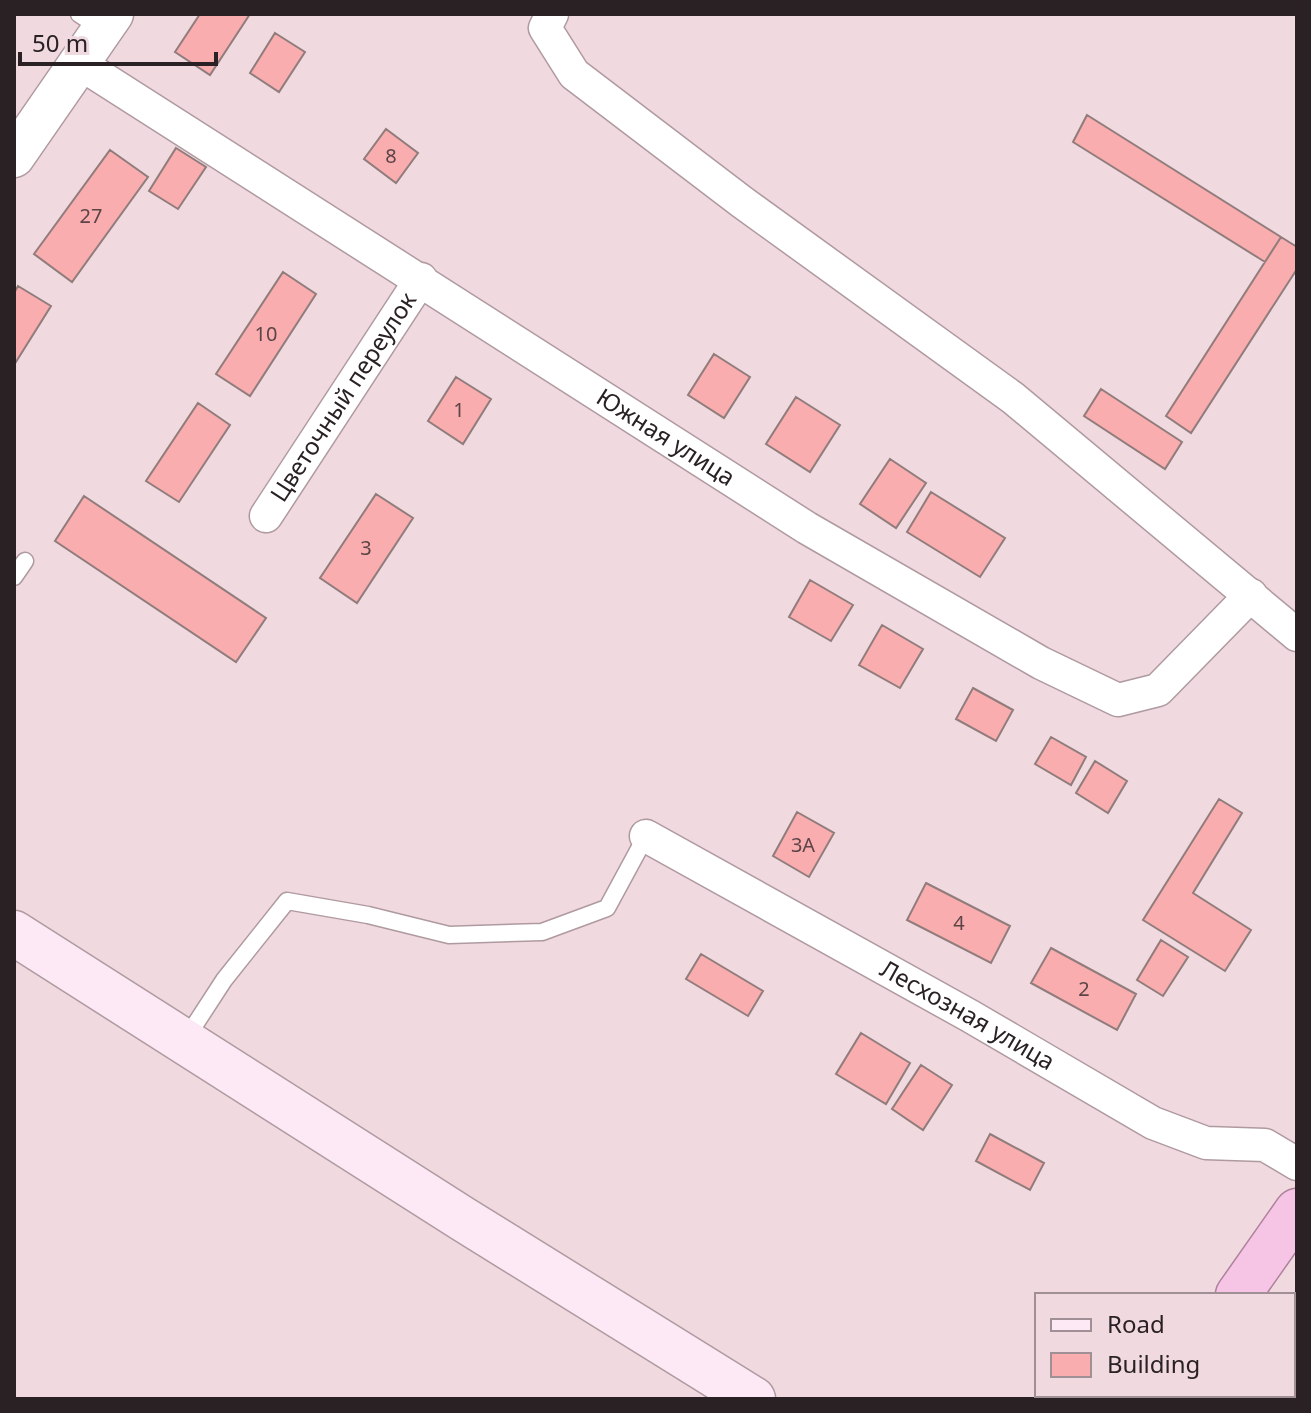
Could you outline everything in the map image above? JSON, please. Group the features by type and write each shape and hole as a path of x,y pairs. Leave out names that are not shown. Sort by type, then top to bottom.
{"highway":[{"path":"1239,1293 1297,1211"}],"main road":[{"path":"14,933 753,1399"}],"street":[{"path":"552,14 545,28 574,74 742,202 1013,398 1297,635"},
{"path":"14,157 79,63 98,19"},
{"name":"Южная улица","path":"79,63 807,528 1041,663 1118,700 1158,690 1251,595"},
{"name":"Цветочный переулок","path":"266,516 421,279"},
{"name":"Лесхозная улица","path":"646,836 970,1016 1153,1123 1206,1143 1265,1145 1297,1164"}],"lane":[{"path":"14,577 25,561"},
{"path":"185,1041 224,980 287,901 368,915 449,935 542,932 607,908 646,836"}],"building":[{"path":"200,14 250,14 210,75 175,52"},
{"path":"275,33 305,52 279,92 250,73"},
{"path":"1087,115 1281,237 1265,262 1073,142"},
{"path":"386,129 418,153 396,183 364,159"},
{"path":"176,148 206,167 178,209 149,191"},
{"path":"110,150 148,177 72,282 34,254"},
{"path":"1281,237 1297,247 1297,269 1191,433 1166,416"},
{"path":"283,272 316,294 250,396 216,374"},
{"path":"18,286 51,306 14,365 14,293"},
{"path":"714,354 750,377 724,418 688,395"},
{"path":"456,377 491,399 463,444 428,421"},
{"path":"1101,389 1182,442 1165,469 1084,416"},
{"path":"796,397 840,425 810,472 766,444"},
{"path":"198,403 230,425 179,502 146,481"},
{"path":"890,459 926,483 896,528 860,504"},
{"path":"931,492 1005,538 980,577 907,532"},
{"path":"376,494 413,518 357,603 320,578"},
{"path":"84,496 266,618 236,662 55,541"},
{"path":"810,580 853,605 831,641 789,617"},
{"path":"882,625 923,649 900,688 859,665"},
{"path":"973,688 1013,710 996,741 956,719"},
{"path":"1051,737 1086,757 1071,785 1035,764"},
{"path":"1095,761 1127,781 1108,813 1076,793"},
{"path":"1219,799 1242,813 1193,893 1251,930 1225,971 1143,920"},
{"path":"797,812 834,833 809,877 773,856"},
{"path":"926,883 1010,926 991,963 907,920"},
{"path":"1161,940 1188,957 1163,996 1137,980"},
{"path":"1051,948 1136,994 1117,1030 1031,983"},
{"path":"701,954 763,991 748,1016 686,979"},
{"path":"861,1033 910,1063 886,1104 836,1074"},
{"path":"921,1065 952,1085 923,1130 892,1109"},
{"path":"990,1134 1044,1163 1030,1190 976,1161"}]}
